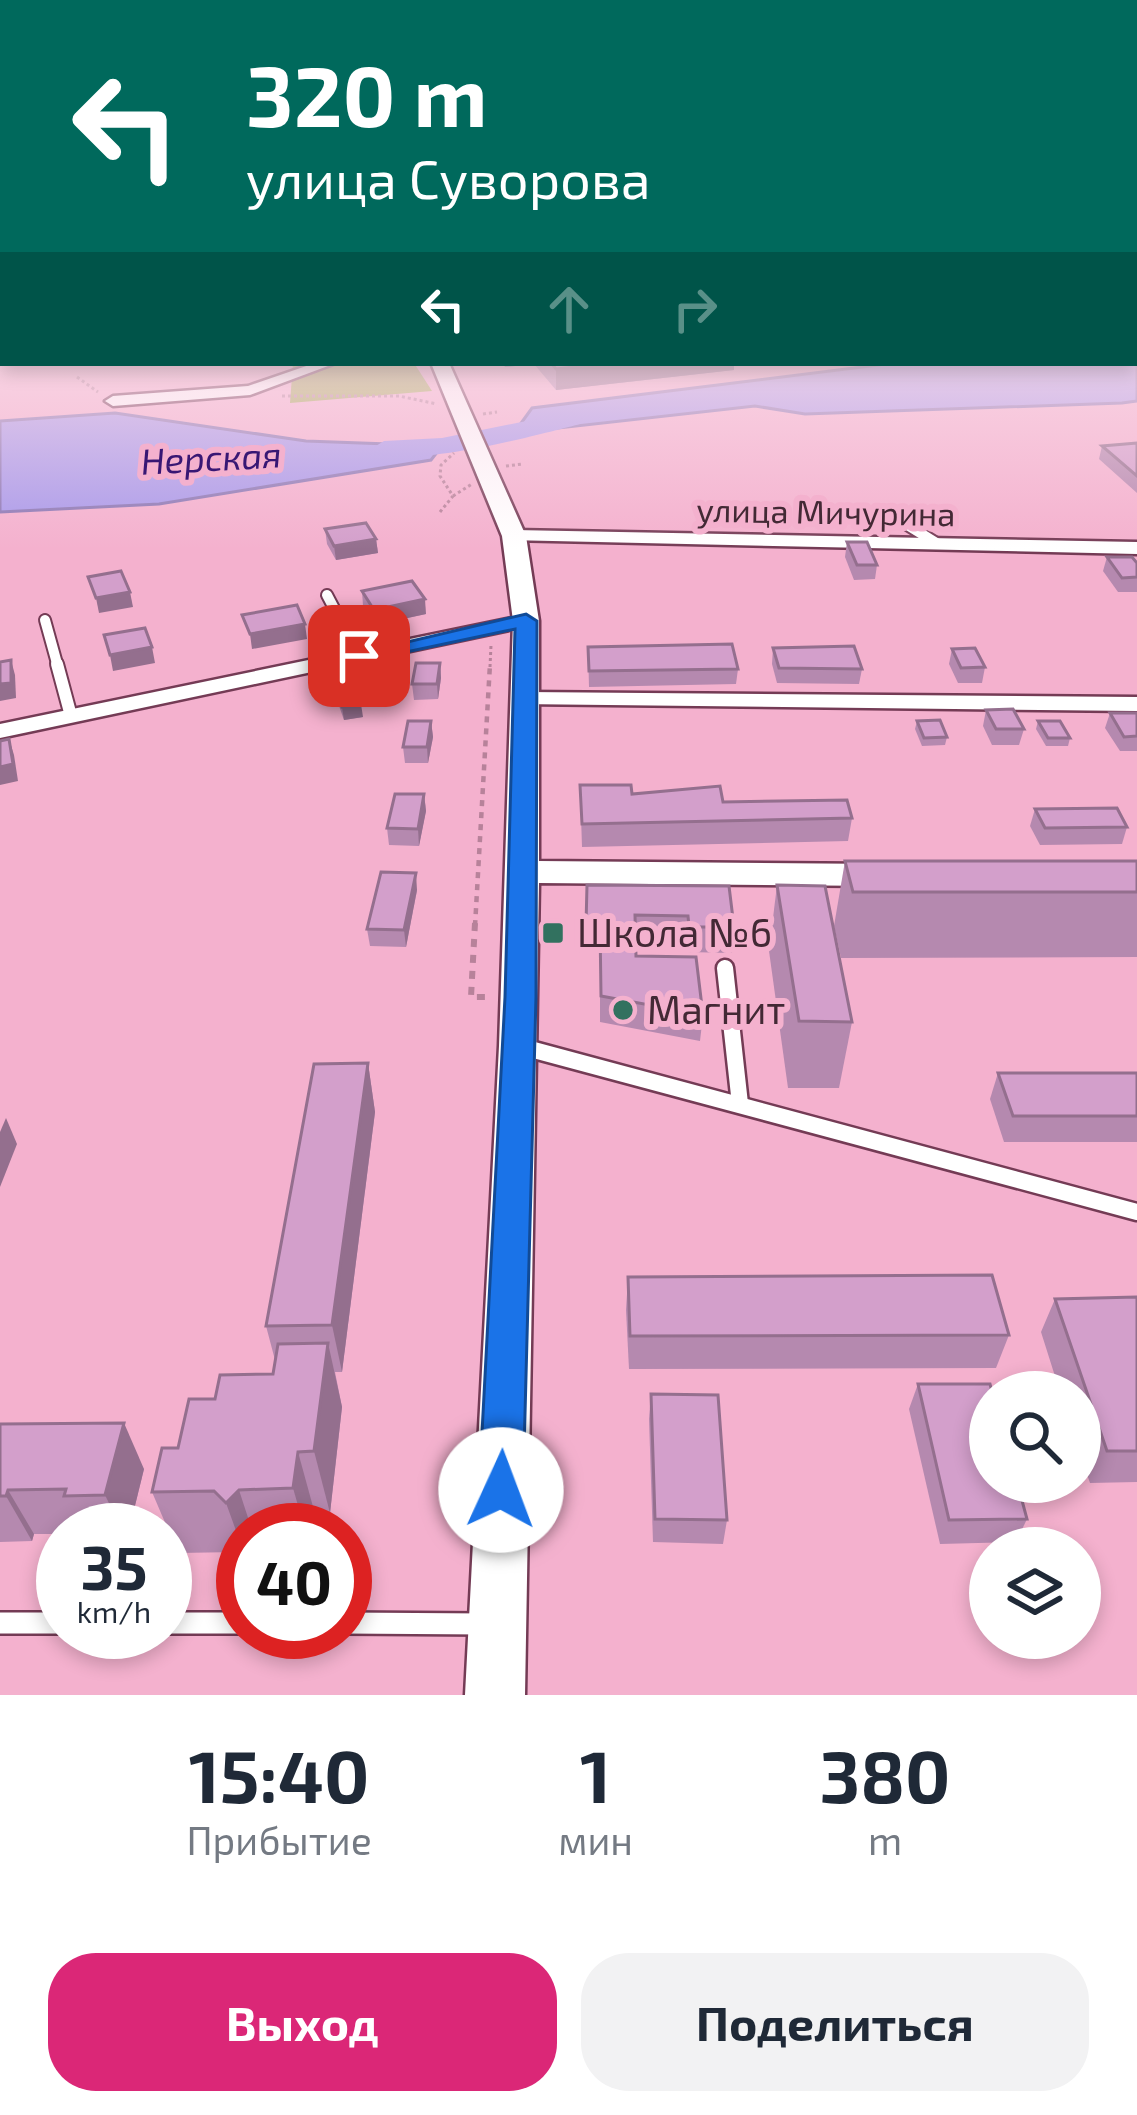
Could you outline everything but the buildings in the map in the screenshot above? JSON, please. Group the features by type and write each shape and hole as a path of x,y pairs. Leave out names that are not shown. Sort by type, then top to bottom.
{"street":[{"path":"113,401 236,391"},
{"path":"453,391 464,415 472,467 514,536 509,624 526,699 521,997 495,1695"},
{"name":"улица Мичурина","path":"514,536 1137,548"},
{"path":"0,731 509,624"},
{"path":"526,699 1137,704"},
{"path":"520,872 925,875"}],"lane":[{"path":"896,518 938,544"},
{"path":"327,595 359,656"},
{"path":"45,620 71,716"},
{"path":"725,968 740,1104"},
{"path":"519,1046 1137,1212"},
{"path":"0,1623 36,1623"},
{"path":"372,1623 497,1624"}],"path":[{"path":"98,391 113,401"},
{"path":"258,391 305,398 399,396 429,402"},
{"path":"440,512 453,496 472,467 441,465 440,476 453,496"},
{"path":"509,624 471,998 521,997"}],"green space":[{"path":"291,391 431,391 290,403"}],"water":[{"path":"668,391 1137,391 1137,401 1122,403 805,414 755,406 514,433 532,408"},
{"path":"115,413 306,441 442,446 431,460 159,504 0,512 0,421"}],"waterway":[{"name":"Нерская","path":"384,449 442,446 571,419"}],"place":[{"name":"Школа №6","path":"553,933"},
{"name":"Магнит","path":"623,1010"}],"route":[{"path":"359,656 526,621 521,997 501,1490"}]}
